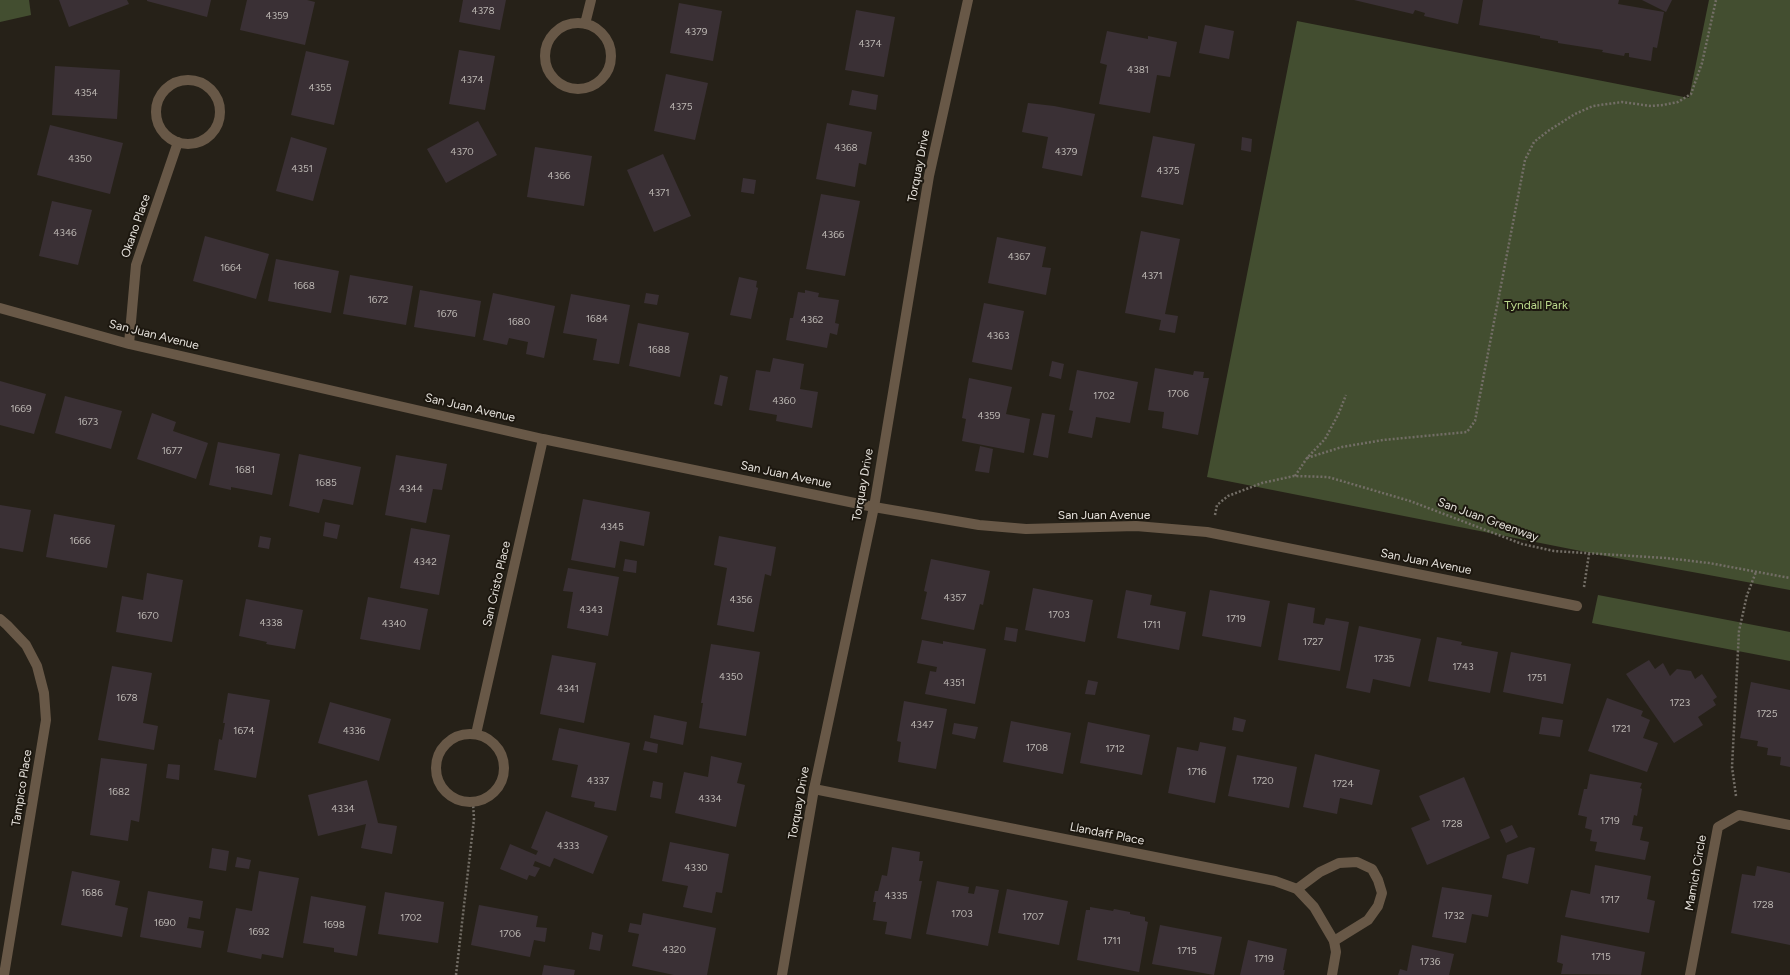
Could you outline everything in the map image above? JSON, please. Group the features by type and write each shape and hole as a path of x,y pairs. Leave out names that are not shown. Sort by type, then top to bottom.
{"street":[{"path":"585,24 590,0"},
{"name":"Torquay Drive","path":"782,975 814,789 874,507 929,176 968,0"},
{"path":"585,24 595,28 604,36 610,45 612,57 610,68 604,78 595,85 585,89 573,89 563,86 555,80 549,71 546,61 546,51 549,41 555,32 569,25 585,24"},
{"path":"183,79 204,83 213,90 218,98 221,109 220,120 216,129 204,140 188,144 178,142 168,137 161,129 157,120 156,109 159,99 164,89 183,79"},
{"name":"Okano Place","path":"129,344 136,265 178,142"},
{"name":"San Juan Avenue","path":"0,308 129,344 543,438 874,507 980,525 1026,528 1136,526 1212,533 1577,606"},
{"name":"San Cristo Place","path":"476,734 543,438"},
{"name":"Tampico Place","path":"0,619 26,645 37,666 44,693 46,720 4,975"},
{"path":"465,734 476,734 487,738 496,745 502,754 505,764 504,776 497,790 484,800 473,803 461,802 451,797 437,778 436,767 438,755 454,738 465,734"},
{"name":"Llandaff Place","path":"814,789 1275,881 1297,888"},
{"path":"1739,815 1790,825"},
{"name":"Mamich Circle","path":"1690,975 1718,827 1739,815"},
{"path":"1332,975 1336,952 1334,941 1314,907 1297,888 1320,872 1339,863 1357,862 1372,869 1378,880 1382,893 1378,906 1368,920 1334,941"}],"path":[{"path":"1307,458 1342,447 1383,440 1467,432 1475,421 1525,160 1534,142 1575,114 1593,106 1622,102 1650,106 1663,105 1678,102 1691,94 1702,63 1716,0"},
{"path":"1294,476 1307,458 1325,439 1338,415 1346,395"},
{"name":"San Juan Greenway","path":"1212,533 1217,505 1228,496 1262,483 1294,476 1328,477 1410,501 1522,544 1554,551 1666,558 1709,563 1790,578"},
{"path":"1577,606 1584,588 1589,554"},
{"path":"1739,815 1732,767 1740,631 1747,595 1756,572"},
{"path":"456,975 474,819 473,803"}],"green space":[{"path":"0,0 29,0 31,15 0,22"},
{"name":"Tyndall Park","path":"1709,0 1790,0 1790,590 1611,557 1207,477 1297,21 1689,98"},
{"path":"1598,595 1790,632 1790,661 1592,623"}],"building":[{"path":"59,0 127,0 129,4 69,27"},
{"path":"147,0 211,0 207,17"},
{"path":"247,0 307,0 315,2 305,45 240,30"},
{"path":"463,0 506,0 500,30 459,22"},
{"path":"1354,0 1463,0 1458,24 1424,16 1425,13 1415,10 1413,14"},
{"path":"1483,0 1619,0 1618,4 1664,12 1657,48 1653,47 1651,61 1629,57 1629,53 1625,53 1624,56 1602,52 1603,50 1558,43 1558,41 1540,38 1540,36 1479,25"},
{"path":"1642,0 1672,0 1666,12"},
{"path":"679,3 722,11 713,61 670,53"},
{"path":"856,10 895,17 884,77 845,70"},
{"path":"1205,25 1234,31 1229,59 1199,53"},
{"path":"1107,31 1148,39 1148,36 1177,42 1170,77 1157,75 1150,113 1099,104 1107,65 1100,63"},
{"path":"459,50 495,56 485,110 449,104"},
{"path":"306,51 349,61 334,125 291,115"},
{"path":"55,66 120,70 117,119 52,115"},
{"path":"666,74 708,83 695,140 654,131"},
{"path":"852,90 878,95 876,110 849,105"},
{"path":"1028,103 1054,106 1095,114 1082,176 1042,168 1048,137 1022,132"},
{"path":"478,121 497,155 446,183 427,149"},
{"path":"827,123 872,132 866,165 859,163 855,187 816,179"},
{"path":"50,125 123,143 110,194 37,175"},
{"path":"1153,136 1195,144 1183,205 1141,197"},
{"path":"291,137 327,148 313,201 276,191"},
{"path":"1242,137 1252,139 1251,152 1241,150"},
{"path":"535,147 592,156 584,206 527,197"},
{"path":"663,154 691,216 654,232 627,170"},
{"path":"743,178 756,180 754,194 741,192"},
{"path":"821,194 860,201 845,276 806,269"},
{"path":"52,201 92,210 78,265 39,256"},
{"path":"1141,231 1180,239 1165,314 1178,316 1175,333 1159,330 1161,320 1125,313"},
{"path":"205,236 269,254 256,299 193,281"},
{"path":"997,237 1046,247 1042,267 1051,268 1046,295 988,283"},
{"path":"276,259 339,271 331,313 268,301"},
{"path":"350,275 413,286 406,325 343,314"},
{"path":"739,277 757,281 756,287 758,288 751,319 730,315"},
{"path":"420,290 481,301 475,337 414,327"},
{"path":"805,290 819,293 818,297 839,300 835,323 839,324 837,335 830,333 827,348 786,340 790,318 793,318 798,292 805,293"},
{"path":"493,293 555,306 544,358 526,354 528,342 509,338 507,345 483,340"},
{"path":"646,293 659,295 657,305 644,303"},
{"path":"571,294 630,305 619,364 593,360 597,339 563,333"},
{"path":"984,303 1024,311 1012,370 972,362"},
{"path":"638,323 689,333 680,377 629,366"},
{"path":"773,358 804,364 800,389 818,392 812,428 776,421 777,415 749,410 756,370 770,372"},
{"path":"1052,361 1064,364 1061,379 1049,376"},
{"path":"1155,368 1193,375 1194,371 1204,372 1203,378 1209,378 1198,435 1162,428 1164,412 1148,410"},
{"path":"1077,370 1138,382 1130,423 1096,417 1092,438 1068,433 1073,411 1069,410"},
{"path":"720,375 728,377 722,406 714,404"},
{"path":"969,378 1012,387 1006,414 1030,419 1024,453 962,441 966,419 962,418"},
{"path":"0,381 46,394 34,434 0,425"},
{"path":"65,396 122,411 111,449 55,433"},
{"path":"152,413 176,422 173,431 208,443 196,479 137,459"},
{"path":"1042,413 1055,415 1048,458 1033,455"},
{"path":"218,442 280,454 272,495 231,487 231,490 209,485"},
{"path":"980,446 993,449 989,473 975,471"},
{"path":"299,454 361,467 353,505 323,499 319,513 289,506"},
{"path":"396,455 447,464 442,490 433,489 426,523 385,515"},
{"path":"583,499 650,512 644,546 620,541 615,568 571,560"},
{"path":"0,505 31,510 23,552 0,548"},
{"path":"54,514 115,525 107,568 46,557"},
{"path":"325,522 340,525 337,539 323,536"},
{"path":"411,528 450,535 439,595 400,588"},
{"path":"260,536 271,538 269,549 258,547"},
{"path":"719,536 776,547 771,576 765,574 754,632 717,625 727,568 714,565"},
{"path":"625,559 637,561 636,573 623,571"},
{"path":"931,559 990,571 983,605 980,604 974,630 921,619 927,592 924,591"},
{"path":"568,568 619,577 608,636 567,628 573,592 563,591"},
{"path":"147,573 183,580 172,642 116,632 122,596 143,600"},
{"path":"1033,588 1093,600 1085,642 1025,630"},
{"path":"1126,590 1152,595 1150,605 1186,612 1179,650 1117,638"},
{"path":"1210,590 1270,601 1261,647 1202,636"},
{"path":"368,597 428,609 420,650 360,639"},
{"path":"246,599 303,610 295,649 266,644 267,642 239,636"},
{"path":"1288,603 1315,608 1313,623 1324,625 1326,618 1349,622 1340,671 1278,660"},
{"path":"1359,626 1421,639 1410,687 1373,679 1370,693 1346,688"},
{"path":"1006,627 1018,629 1016,642 1004,640"},
{"path":"1437,637 1462,642 1461,645 1498,652 1490,693 1428,681"},
{"path":"922,640 943,644 943,641 986,649 975,704 925,694 930,671 936,672 937,667 917,663"},
{"path":"711,644 760,652 746,736 699,728 703,703 701,703"},
{"path":"1511,652 1571,664 1563,704 1503,692"},
{"path":"552,655 596,663 584,723 540,714"},
{"path":"1649,660 1655,669 1663,663 1670,676 1677,669 1691,671 1695,679 1702,674 1717,697 1713,700 1716,705 1698,717 1703,725 1674,743 1626,674"},
{"path":"112,666 152,673 143,723 158,726 154,750 98,740"},
{"path":"1088,680 1098,682 1095,695 1085,694"},
{"path":"1751,682 1790,690 1790,767 1780,765 1781,757 1767,755 1768,748 1757,746 1758,741 1740,738"},
{"path":"228,693 270,700 256,778 214,770 219,739 222,740"},
{"path":"1607,698 1643,711 1641,716 1650,720 1643,738 1658,743 1647,772 1588,751"},
{"path":"904,701 947,709 936,769 898,762 901,742 897,741"},
{"path":"330,702 391,719 379,761 318,743"},
{"path":"654,715 687,722 683,745 650,738"},
{"path":"1234,717 1246,720 1243,732 1232,730"},
{"path":"1542,717 1563,720 1560,737 1539,734"},
{"path":"1011,721 1071,733 1063,774 1003,762"},
{"path":"1088,722 1150,735 1142,775 1080,763"},
{"path":"954,723 978,727 975,739 952,734"},
{"path":"559,728 630,743 616,811 594,807 595,802 571,797 578,765 552,760"},
{"path":"645,741 658,744 657,753 643,750"},
{"path":"1200,742 1226,747 1215,803 1168,793 1177,747 1198,751"},
{"path":"1315,754 1380,770 1372,805 1340,798 1337,814 1303,807"},
{"path":"1237,755 1297,767 1289,808 1228,796"},
{"path":"711,756 742,763 737,783 745,785 736,827 675,813 684,772 708,777"},
{"path":"101,758 147,764 139,822 131,820 128,841 90,835"},
{"path":"168,764 180,765 179,780 166,778"},
{"path":"1590,774 1642,783 1640,788 1642,789 1637,816 1634,815 1632,825 1643,827 1640,840 1649,842 1645,860 1595,851 1597,842 1590,841 1592,830 1585,828 1587,817 1578,815 1584,789 1587,789"},
{"path":"1464,777 1490,838 1427,865 1411,828 1430,820 1419,796"},
{"path":"367,780 378,823 397,826 392,854 361,848 366,824 318,836 308,795"},
{"path":"653,781 663,783 661,799 650,797"},
{"path":"546,811 608,836 593,874 554,858 550,867 535,861 533,866 540,868 535,877 529,875 527,880 500,869 510,844 536,855 538,851 531,848"},
{"path":"1512,825 1518,837 1506,843 1500,830"},
{"path":"670,842 729,854 722,893 716,892 712,913 683,907 688,886 662,881"},
{"path":"892,847 920,852 919,861 923,861 919,881 922,881 911,939 885,934 887,922 873,920 876,902 873,902 875,891 878,891 882,875 887,876"},
{"path":"1530,847 1535,848 1528,884 1502,878 1507,855"},
{"path":"212,848 229,851 226,871 209,868"},
{"path":"237,857 251,860 249,869 235,867"},
{"path":"1595,865 1651,876 1647,899 1655,901 1649,933 1565,917 1571,890 1590,894"},
{"path":"1757,866 1790,873 1790,945 1731,933 1742,874 1755,876"},
{"path":"72,871 120,881 115,905 128,908 122,937 61,925"},
{"path":"259,871 299,878 283,958 262,954 261,959 227,952 236,908 252,911"},
{"path":"937,881 969,887 968,893 974,894 976,886 999,890 988,946 926,934"},
{"path":"1442,887 1492,895 1488,917 1472,914 1466,943 1432,937"},
{"path":"1007,889 1068,901 1059,945 998,933"},
{"path":"148,891 203,901 200,919 189,917 187,928 204,931 201,948 140,937"},
{"path":"385,892 444,902 438,943 378,934"},
{"path":"311,896 366,906 357,956 334,952 334,948 303,943"},
{"path":"479,905 538,916 536,927 547,928 545,942 534,940 530,957 471,945"},
{"path":"1090,907 1113,911 1114,909 1145,917 1145,921 1148,922 1139,972 1077,960 1086,910 1090,910"},
{"path":"643,913 716,928 707,975 674,975 632,966 639,934 628,932 630,923 641,925"},
{"path":"1160,925 1222,937 1214,975 1152,964"},
{"path":"592,932 603,935 600,951 589,949"},
{"path":"1561,935 1645,952 1641,975 1561,974 1563,964 1557,962"},
{"path":"1248,940 1287,949 1283,970 1285,970 1284,975 1240,975"},
{"path":"1412,945 1454,954 1449,975 1398,975 1400,969 1407,971"},
{"path":"544,965 575,970 574,975 542,975"}]}
